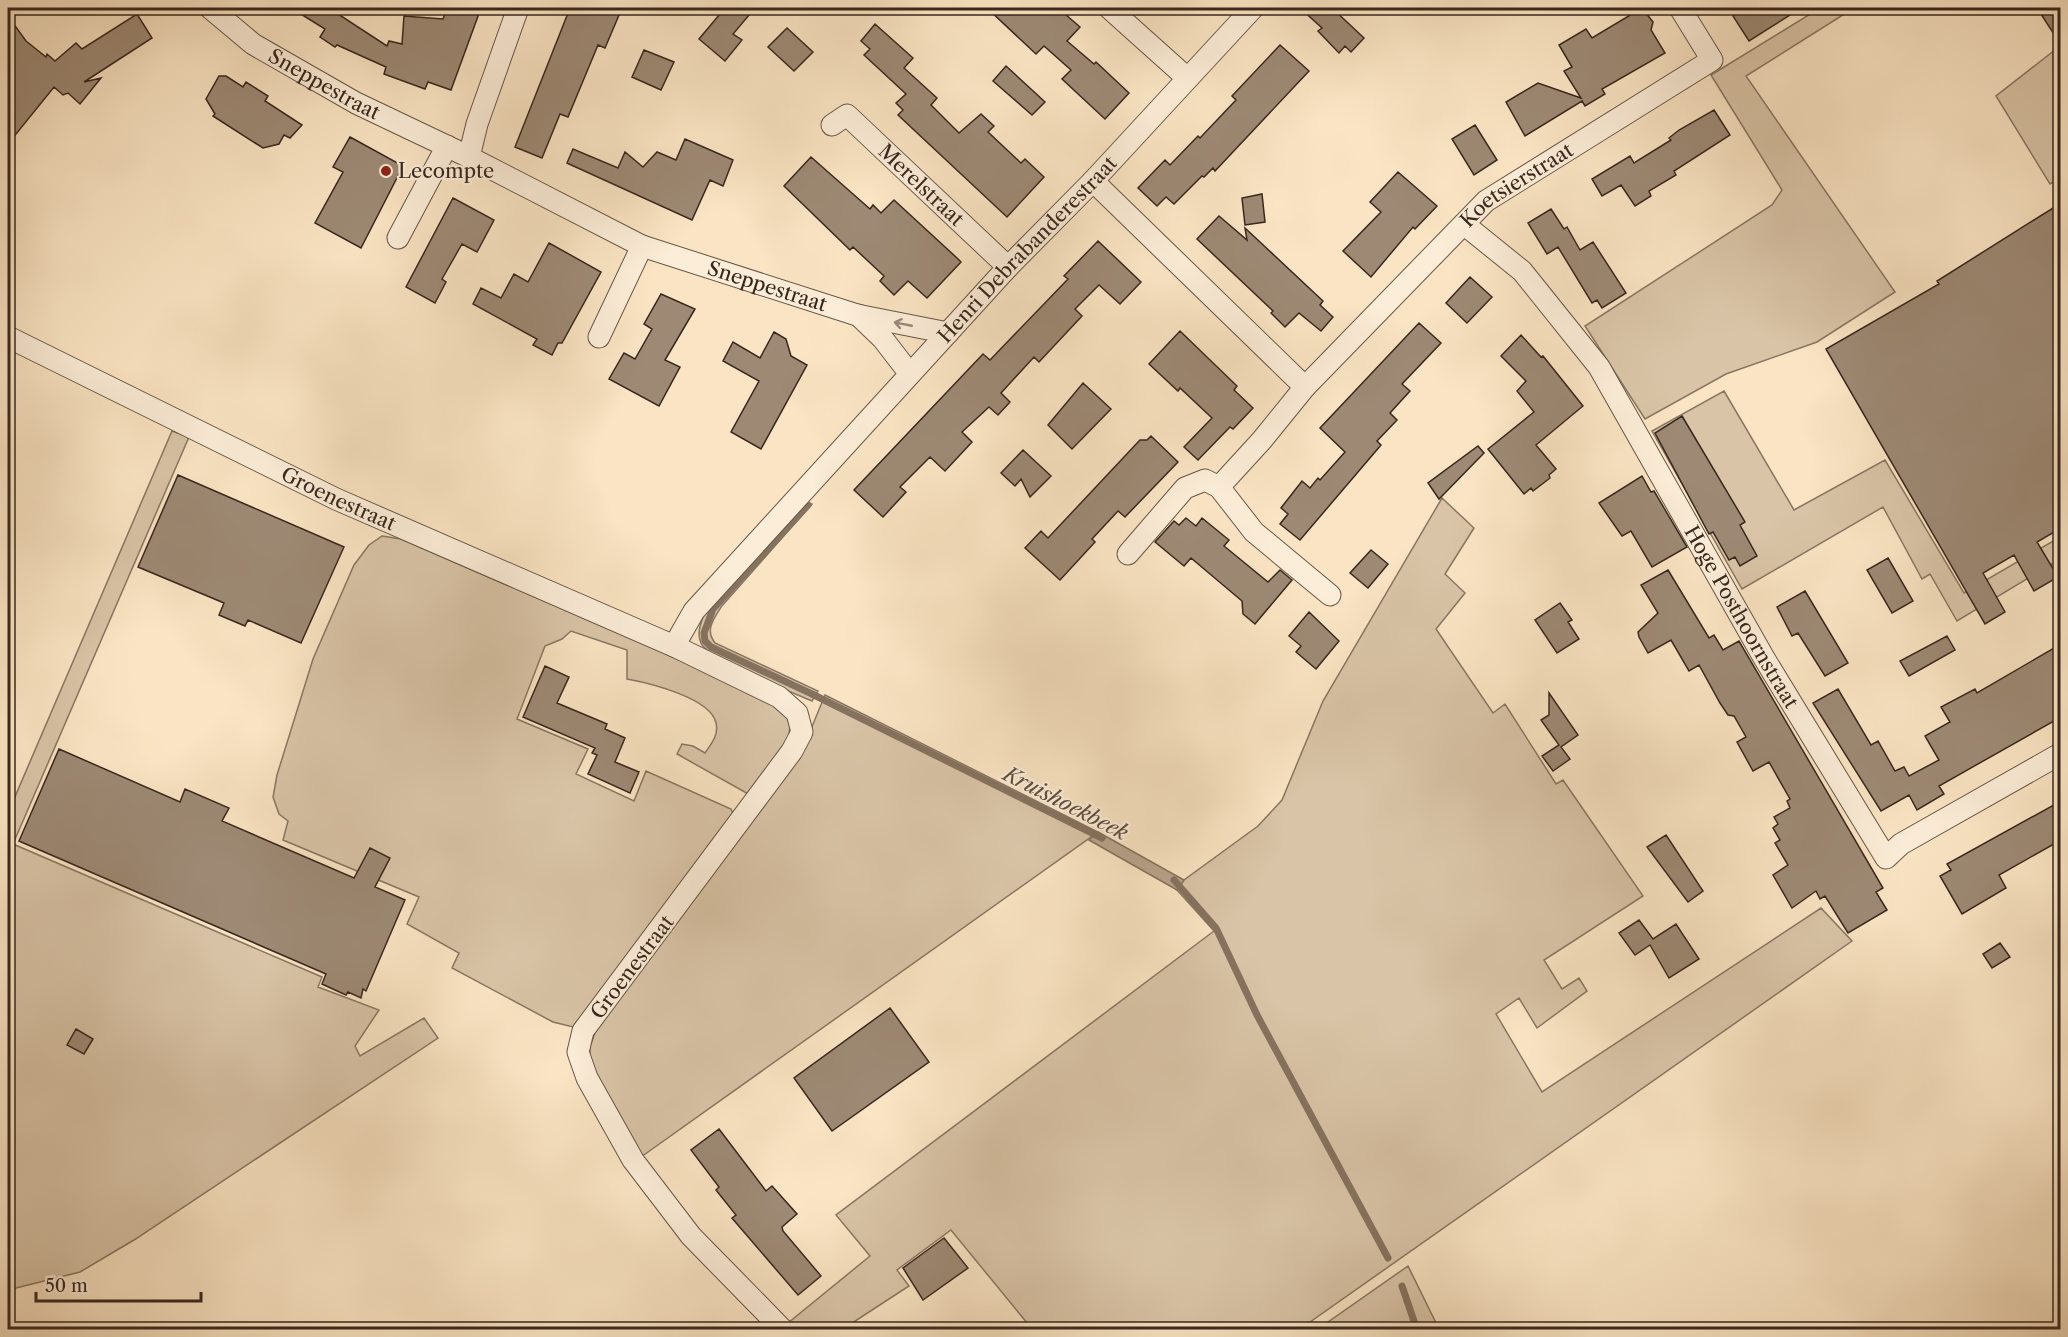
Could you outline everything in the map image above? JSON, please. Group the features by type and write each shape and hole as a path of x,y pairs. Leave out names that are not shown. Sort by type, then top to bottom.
{"street":[{"name":"Sneppestraat","path":"211,8 253,44 356,103 447,146 642,246 857,315 948,333"},
{"path":"469,157 490,83 518,8"},
{"path":"1109,8 1186,78"},
{"name":"Henri Debrabanderestraat","path":"674,646 694,611 1008,267 1093,181 1253,8"},
{"name":"Koetsierstraat","path":"1219,487 1262,440 1305,387 1486,201 1712,60 1680,8"},
{"name":"Merelstraat","path":"832,126 848,115 1008,267"},
{"path":"398,238 447,146"},
{"path":"1093,181 1305,387"},
{"name":"Hoge Posthoornstraat","path":"1465,225 1522,272 1599,367 1764,657 1886,858 1901,844 2061,754"},
{"path":"599,337 642,246"},
{"name":"Sneppestraat","path":"857,315 883,339 910,374"},
{"name":"Groenestraat","path":"8,337 336,499 674,646 779,697 797,713 802,732 792,750 583,1030 578,1052 587,1078 640,1169 691,1236 783,1329"},
{"path":"1128,554 1185,488 1205,480 1219,487 1254,532 1330,594"}],"shaded area":[{"path":"1820,8 1854,8 1746,76 1895,292 1817,342 1726,374 1645,419 1585,326 1772,205 1782,190 1711,75"},
{"path":"2060,46 2060,178 2050,184 1996,96"},
{"path":"1724,391 1794,510 1885,460 1964,593 2060,537 2060,559 1957,621 1930,574 1922,579 1883,507 1742,589 1652,431"},
{"path":"172,431 189,437 13,844 322,977 318,987 379,1010 355,1046 360,1056 424,1018 438,1038 134,1240 80,1272 8,1290 8,813"},
{"path":"1442,498 1474,528 1445,574 1465,593 1436,629 1493,713 1505,704 1556,784 1563,780 1643,896 1544,960 1562,989 1579,978 1587,991 1537,1028 1519,998 1496,1014 1542,1092 1821,908 1852,941 1300,1329 1032,1329 951,1230 897,1270 909,1286 843,1329 794,1329 788,1323 870,1256 836,1215 1214,931 1177,890 1184,880 1258,826 1282,800 1323,701"},
{"path":"803,501 812,504 721,607 710,629 715,643 818,691 812,701 718,658 701,643 699,634 705,611"},
{"path":"382,536 401,539 769,699 787,715 790,725 785,747 750,795 677,754 682,744 693,746 705,753 712,743 717,727 712,714 703,706 678,693 627,679 627,650 571,631 562,639 545,646 517,719 588,749 576,774 634,801 646,771 731,809 734,816 573,1027 553,1022 452,968 459,953 407,924 419,897 283,840 288,821 279,814 273,797 277,775 313,659 354,565 369,545"},
{"path":"825,695 1098,832 641,1157 590,1067 590,1047 598,1024 802,751"},
{"path":"1098,832 1184,880 1177,890 1089,840"},
{"path":"1408,1266 1439,1329 1318,1329"}],"building":[{"path":"291,8 329,8 387,46 389,41 402,44 404,16 443,19 447,8 481,8 451,90 428,82 425,89 384,74 386,67 337,45 335,47 320,37 325,29"},
{"path":"570,8 622,8 605,48 598,45 568,117 560,114 542,158 515,147"},
{"path":"725,8 755,8 733,34 742,40 725,61 699,39"},
{"path":"987,8 1058,8 1080,27 1067,41 1094,64 1096,62 1129,93 1105,119 1062,79 1071,70 1044,46 1036,54"},
{"path":"1300,8 1332,8 1364,38 1351,52 1345,46 1339,53 1318,31 1322,28"},
{"path":"1642,8 1653,22 1651,30 1665,53 1602,89 1605,94 1585,106 1582,101 1525,136 1506,102 1538,83 1581,98 1564,71 1572,67 1559,45 1586,29 1592,38"},
{"path":"1746,8 1801,8 1749,41 1733,16"},
{"path":"2037,8 2061,8 2061,45"},
{"path":"137,14 152,38 84,82 101,78 80,104 68,93 63,95 54,87 8,144 8,16 26,41 46,57 47,54 55,61 76,43 82,49"},
{"path":"875,24 913,58 904,68 937,98 931,105 959,133 981,114 994,126 988,132 1021,163 1025,159 1044,177 1007,217 898,115 903,110 896,103 906,94 864,55 870,49 861,41"},
{"path":"787,28 813,52 794,71 768,47"},
{"path":"1280,45 1309,71 1215,171 1213,168 1204,177 1202,176 1174,204 1166,197 1157,206 1138,188 1165,160 1170,165 1198,136 1200,138 1236,100 1232,96"},
{"path":"644,50 674,62 661,90 632,77"},
{"path":"1006,66 1045,102 1032,115 993,81"},
{"path":"219,76 226,76 243,87 246,82 268,96 265,101 302,125 290,138 284,135 279,144 263,148 213,116 215,114 206,99"},
{"path":"1714,110 1730,135 1674,171 1676,175 1649,191 1651,196 1635,206 1621,185 1602,196 1592,179 1630,156 1634,163 1671,140 1669,138 1679,130"},
{"path":"1475,125 1497,160 1474,175 1452,139"},
{"path":"350,137 403,166 361,248 315,223 343,172 333,167"},
{"path":"685,139 733,160 723,186 710,180 692,220 567,163 573,149 618,168 625,152 643,167 657,152 676,160"},
{"path":"811,157 870,209 873,205 881,213 894,200 961,262 927,298 908,281 894,295 880,281 884,276 853,247 850,250 784,186"},
{"path":"1398,172 1437,206 1415,229 1413,227 1371,277 1343,251 1381,212 1370,202"},
{"path":"1262,194 1265,222 1245,225 1242,198"},
{"path":"453,198 494,220 477,252 462,244 442,279 446,282 435,303 406,287"},
{"path":"2061,203 2061,528 2037,542 2058,577 2034,591 2014,555 1983,573 2005,612 1985,624 1826,349 1939,284 1937,281"},
{"path":"1551,209 1564,229 1567,227 1580,250 1593,242 1626,293 1602,308 1597,300 1592,303 1558,247 1547,254 1528,223"},
{"path":"1219,216 1247,240 1245,228 1323,301 1320,305 1333,317 1321,331 1299,313 1285,327 1271,313 1273,311 1197,239"},
{"path":"1098,241 1141,282 1120,304 1099,285 1075,309 1082,316 1039,362 1034,357 1001,393 1010,402 998,415 989,407 962,432 972,442 945,471 930,457 900,487 906,492 883,517 854,490 983,354 990,360 1068,279 1064,276"},
{"path":"549,243 601,272 562,343 558,343 552,355 533,345 537,339 473,304 481,288 501,298 514,274 528,282"},
{"path":"1470,277 1492,297 1467,323 1446,303"},
{"path":"661,294 695,309 665,360 680,367 659,406 609,379 624,353 635,359 652,329 644,324"},
{"path":"1419,323 1441,343 1402,384 1410,391 1390,413 1397,420 1377,441 1381,445 1300,540 1280,524 1288,514 1281,508 1302,481 1310,488 1345,452 1320,428"},
{"path":"1180,331 1237,386 1234,390 1253,408 1233,429 1230,427 1198,460 1184,447 1212,418 1180,388 1178,391 1149,364"},
{"path":"774,332 786,339 791,356 807,365 761,449 731,432 759,381 723,361 733,342 760,358"},
{"path":"1521,335 1541,357 1543,356 1583,406 1536,445 1556,469 1549,475 1550,478 1533,491 1531,488 1524,494 1488,449 1534,412 1517,391 1526,381 1501,356"},
{"path":"1083,383 1111,409 1072,449 1048,425"},
{"path":"1682,416 1745,522 1740,525 1757,556 1740,566 1735,557 1729,560 1713,532 1709,534 1655,433"},
{"path":"1151,436 1178,462 1125,517 1118,511 1092,539 1095,542 1060,580 1025,548 1041,531 1048,538 1140,440 1147,440"},
{"path":"1478,446 1484,453 1439,499 1428,483"},
{"path":"1023,450 1051,476 1030,497 1021,479 1015,486 1001,473"},
{"path":"178,475 344,547 301,643 248,620 245,626 219,615 224,603 138,567"},
{"path":"1642,476 1651,492 1654,491 1687,547 1652,567 1631,531 1622,536 1599,503"},
{"path":"1186,518 1196,526 1202,518 1229,540 1224,546 1268,582 1280,570 1292,580 1255,624 1243,614 1242,601 1191,558 1184,566 1155,542 1174,521 1179,525"},
{"path":"1371,550 1388,564 1368,588 1350,573"},
{"path":"1888,558 1913,601 1892,613 1867,570"},
{"path":"1668,570 1709,638 1714,635 1723,650 1739,641 1883,888 1876,892 1887,910 1848,933 1825,896 1820,899 1816,891 1792,908 1773,875 1788,865 1775,843 1780,840 1773,828 1778,824 1774,817 1790,808 1787,801 1790,799 1769,762 1753,771 1737,742 1746,737 1734,716 1728,715 1720,703 1699,665 1689,671 1671,640 1648,653 1639,637 1638,632 1658,613 1641,585"},
{"path":"1805,591 1848,663 1825,676 1798,633 1792,636 1777,607"},
{"path":"1560,603 1572,620 1568,622 1579,639 1557,653 1535,620"},
{"path":"1309,612 1339,641 1316,669 1296,652 1301,646 1289,636"},
{"path":"1947,636 1955,650 1909,676 1900,661"},
{"path":"2061,644 2061,717 1939,786 1944,794 1917,810 1909,795 1881,811 1813,703 1838,689 1871,745 1878,741 1895,771 1904,767 1909,776 1939,760 1925,736 1950,722 1941,707 1975,689 1977,693"},
{"path":"545,666 569,677 557,703 607,724 605,729 625,738 615,762 639,772 630,793 588,774 597,755 592,753 595,748 523,717"},
{"path":"1549,693 1578,735 1561,747 1570,759 1553,771 1542,756 1559,745 1541,720 1549,715"},
{"path":"59,749 180,802 185,789 229,808 222,821 354,878 370,848 390,858 375,887 405,900 366,991 363,989 361,998 348,992 346,995 322,984 326,974 19,841"},
{"path":"2061,801 2061,840 1999,875 2006,888 1962,914 1940,876 1951,870 1947,864"},
{"path":"1666,835 1703,891 1688,902 1647,847"},
{"path":"1639,920 1653,939 1676,924 1699,959 1669,978 1650,945 1635,955 1619,933"},
{"path":"2000,943 2010,957 1992,968 1983,954"},
{"path":"890,1008 929,1062 832,1131 794,1078"},
{"path":"76,1029 93,1039 84,1054 67,1045"},
{"path":"719,1129 766,1191 772,1186 797,1214 782,1227 783,1231 821,1276 798,1295 732,1218 736,1215 716,1190 719,1187 691,1150"},
{"path":"944,1238 968,1268 923,1300 903,1268"}],"waterway":[{"name":"Kruishoekbeek","path":"808,505 713,609 704,633 705,641 711,647 812,694 1102,838"},
{"name":"Kruishoekbeek","path":"1174,880 1216,928 1257,1015 1388,1258"},
{"name":"Kruishoekbeek","path":"1402,1286 1417,1330"}],"place":[{"name":"Lecompte","path":"386,171"}]}
